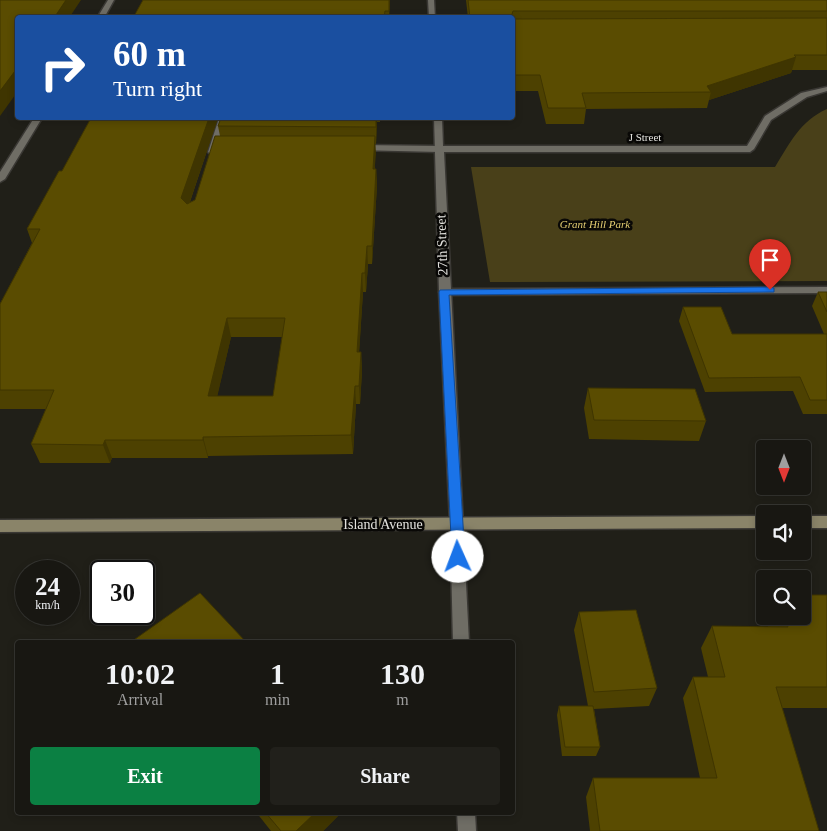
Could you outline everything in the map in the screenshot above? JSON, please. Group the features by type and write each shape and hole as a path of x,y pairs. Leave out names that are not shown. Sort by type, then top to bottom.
{"street":[{"path":"102,15 111,0"},
{"path":"431,0 432,15"},
{"name":"J Street","path":"439,149 750,148 768,118 804,95 827,89"},
{"path":"0,178 37,120"},
{"path":"208,165 218,148 223,120"},
{"name":"27th Street","path":"438,120 444,292 457,523 461,640"},
{"path":"351,148 439,149"},
{"path":"444,292 827,290"},
{"name":"Island Avenue","path":"0,526 756,522"},
{"path":"811,522 827,522"},
{"path":"466,815 467,831"}],"green space":[{"name":"Grant Hill Park","path":"827,109 827,281 490,282 471,167 775,167 803,126"}],"building":[{"path":"0,0 66,0 56,15 15,15 15,71 0,91"},
{"path":"143,0 389,0 389,11 385,11 384,15 135,15"},
{"path":"468,0 827,0 827,11 513,11 512,15 470,15"},
{"path":"827,18 827,55 794,55 796,57 707,86 711,92 582,93 586,108 548,108 540,75 515,75 515,19"},
{"path":"90,120 208,120 181,198 187,204 195,200 215,136 375,136 373,169 376,169 372,246 367,246 365,273 362,273 357,352 361,352 359,386 355,386 351,435 203,437 203,440 105,440 103,445 31,444 54,390 0,390 0,304 40,229 27,229 59,171 62,171","holes":["227,318 285,318 273,396 208,396"]},
{"path":"220,120 376,120 376,127 218,126"},
{"path":"818,292 827,292 827,312"},
{"path":"683,307 721,307 732,334 827,334 827,400 810,400 800,377 709,378"},
{"path":"588,388 695,389 706,421 594,420"},
{"path":"200,593 244,640 134,640"},
{"path":"811,595 827,595 827,687 776,687 819,831 600,831 593,778 717,778 693,677 725,677 712,626 788,627 787,625 811,625"},
{"path":"636,610 657,688 594,692 579,612"},
{"path":"559,706 593,706 600,747 565,747"},
{"path":"268,815 313,815 296,831 281,831"}],"route":[{"path":"458,557 444,292 770,290"}]}
